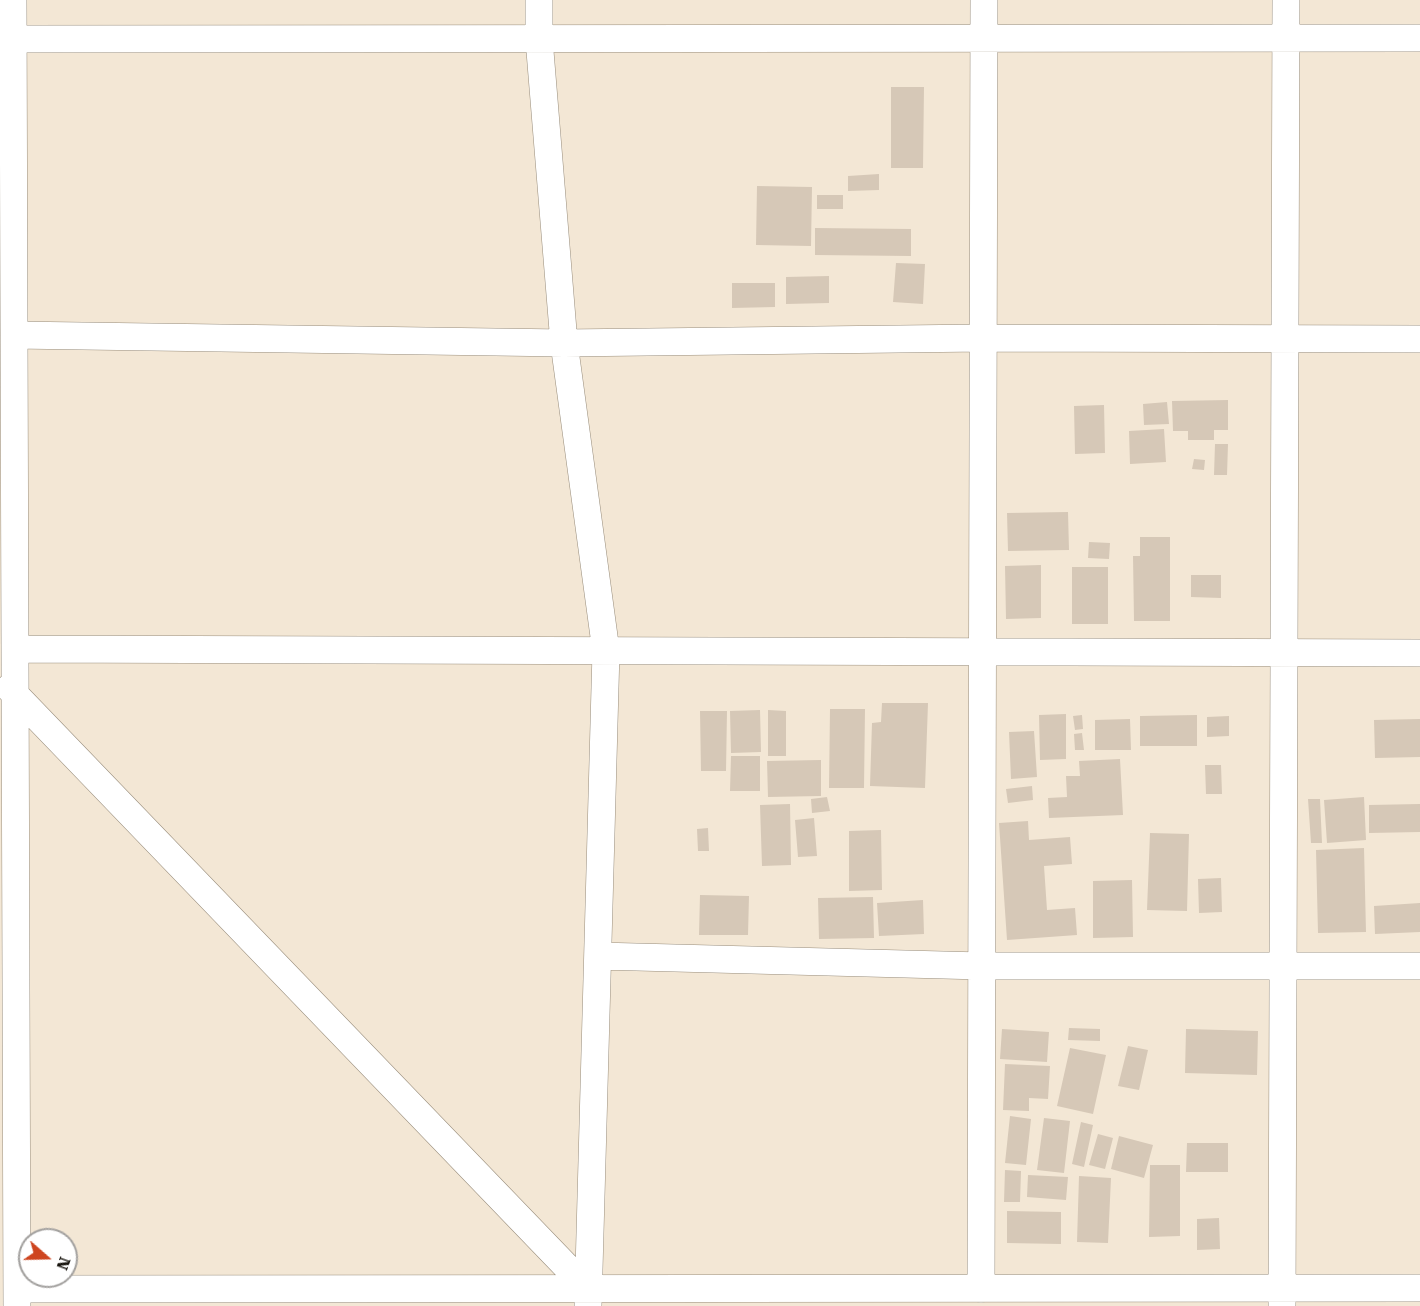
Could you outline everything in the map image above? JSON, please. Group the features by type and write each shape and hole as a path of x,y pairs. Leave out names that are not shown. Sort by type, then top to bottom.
{"street":[{"path":"13,0 15,649 8,686 16,1298 588,1298 994,1294 1282,1297 1420,1288"},
{"path":"539,0 539,39 564,343 606,651 588,1298"},
{"path":"984,0 982,966 994,1294"},
{"path":"1282,1297 1286,0"},
{"path":"13,39 1420,38"},
{"path":"14,335 564,343 983,338 1420,339"},
{"path":"15,649 1420,653"},
{"path":"8,686 588,1298"},
{"path":"598,956 982,966 1283,968 1420,966"}],"building":[{"path":"891,87 924,87 923,168 891,168"},
{"path":"879,174 879,190 848,191 848,176"},
{"path":"757,186 812,187 811,246 756,245"},
{"path":"817,195 843,195 843,209 817,209"},
{"path":"815,228 911,229 911,256 815,255"},
{"path":"896,263 925,264 923,304 893,302"},
{"path":"829,276 829,303 786,304 786,277"},
{"path":"732,283 775,283 775,307 732,308"},
{"path":"1228,400 1228,430 1214,430 1214,440 1188,440 1188,431 1173,431 1172,401"},
{"path":"1167,402 1169,424 1144,425 1143,404"},
{"path":"1104,405 1105,453 1075,454 1074,406"},
{"path":"1164,429 1166,462 1130,464 1129,431"},
{"path":"1215,444 1228,444 1227,475 1214,475"},
{"path":"1194,459 1205,460 1204,470 1192,469"},
{"path":"1068,512 1069,550 1008,551 1007,513"},
{"path":"1140,537 1170,537 1170,621 1134,621 1133,556 1140,556"},
{"path":"1089,542 1110,543 1109,559 1088,558"},
{"path":"1041,565 1041,618 1006,619 1005,566"},
{"path":"1072,567 1108,567 1108,624 1072,624"},
{"path":"1191,575 1221,575 1221,598 1191,597"},
{"path":"882,703 928,703 925,788 870,786 872,723 881,722"},
{"path":"830,709 865,709 864,788 829,788"},
{"path":"760,710 761,752 731,753 730,711"},
{"path":"768,710 786,711 786,756 768,756"},
{"path":"700,711 727,711 726,771 701,771"},
{"path":"1066,714 1066,759 1040,760 1039,715"},
{"path":"1082,715 1083,729 1075,730 1073,716"},
{"path":"1197,715 1197,746 1140,746 1140,716"},
{"path":"1229,716 1229,736 1207,737 1207,717"},
{"path":"1130,719 1131,750 1095,750 1095,720"},
{"path":"1420,719 1420,757 1375,758 1374,720"},
{"path":"1034,731 1037,777 1011,779 1009,732"},
{"path":"1082,733 1084,750 1075,750 1074,734"},
{"path":"731,756 760,756 760,791 730,791"},
{"path":"1120,759 1123,815 1049,818 1048,798 1067,797 1066,776 1080,776 1079,761"},
{"path":"821,760 821,796 768,797 767,761"},
{"path":"1205,765 1221,765 1222,794 1206,794"},
{"path":"1032,786 1033,800 1008,803 1006,789"},
{"path":"827,797 830,811 812,813 811,799"},
{"path":"1364,797 1366,840 1327,843 1324,800"},
{"path":"1308,799 1320,799 1322,843 1311,843"},
{"path":"790,804 791,865 762,866 760,805"},
{"path":"1420,804 1420,832 1369,833 1369,805"},
{"path":"814,818 817,856 798,857 795,820"},
{"path":"1028,821 1029,840 1070,837 1072,864 1044,866 1047,910 1075,908 1077,935 1007,940 999,823"},
{"path":"708,828 709,851 698,851 697,829"},
{"path":"881,830 882,890 849,891 849,831"},
{"path":"1150,833 1189,834 1187,911 1147,910"},
{"path":"1364,848 1366,932 1318,933 1316,850"},
{"path":"1221,878 1222,912 1199,913 1198,879"},
{"path":"1132,880 1133,937 1093,938 1093,881"},
{"path":"700,895 749,896 748,935 699,935"},
{"path":"873,897 874,938 819,939 818,898"},
{"path":"923,900 924,934 879,936 877,903"},
{"path":"1420,903 1420,932 1375,934 1374,906"},
{"path":"1069,1028 1100,1029 1100,1041 1068,1040"},
{"path":"1002,1029 1049,1032 1047,1062 1000,1059"},
{"path":"1186,1029 1258,1031 1257,1075 1185,1073"},
{"path":"1128,1046 1148,1050 1139,1090 1118,1086"},
{"path":"1070,1048 1106,1055 1093,1114 1057,1106"},
{"path":"1005,1064 1050,1066 1048,1099 1029,1098 1029,1111 1003,1110"},
{"path":"1010,1116 1031,1119 1026,1165 1005,1163"},
{"path":"1044,1118 1070,1121 1064,1173 1037,1170"},
{"path":"1081,1122 1093,1125 1084,1167 1072,1164"},
{"path":"1098,1134 1113,1138 1105,1169 1089,1165"},
{"path":"1119,1136 1153,1145 1144,1178 1111,1169"},
{"path":"1187,1143 1228,1143 1228,1172 1186,1172"},
{"path":"1150,1165 1180,1165 1180,1236 1149,1237"},
{"path":"1005,1170 1021,1171 1020,1202 1004,1202"},
{"path":"1028,1175 1068,1177 1066,1200 1027,1197"},
{"path":"1079,1176 1111,1178 1108,1243 1077,1242"},
{"path":"1007,1211 1061,1212 1061,1244 1007,1243"},
{"path":"1219,1218 1220,1249 1197,1250 1197,1219"}]}
